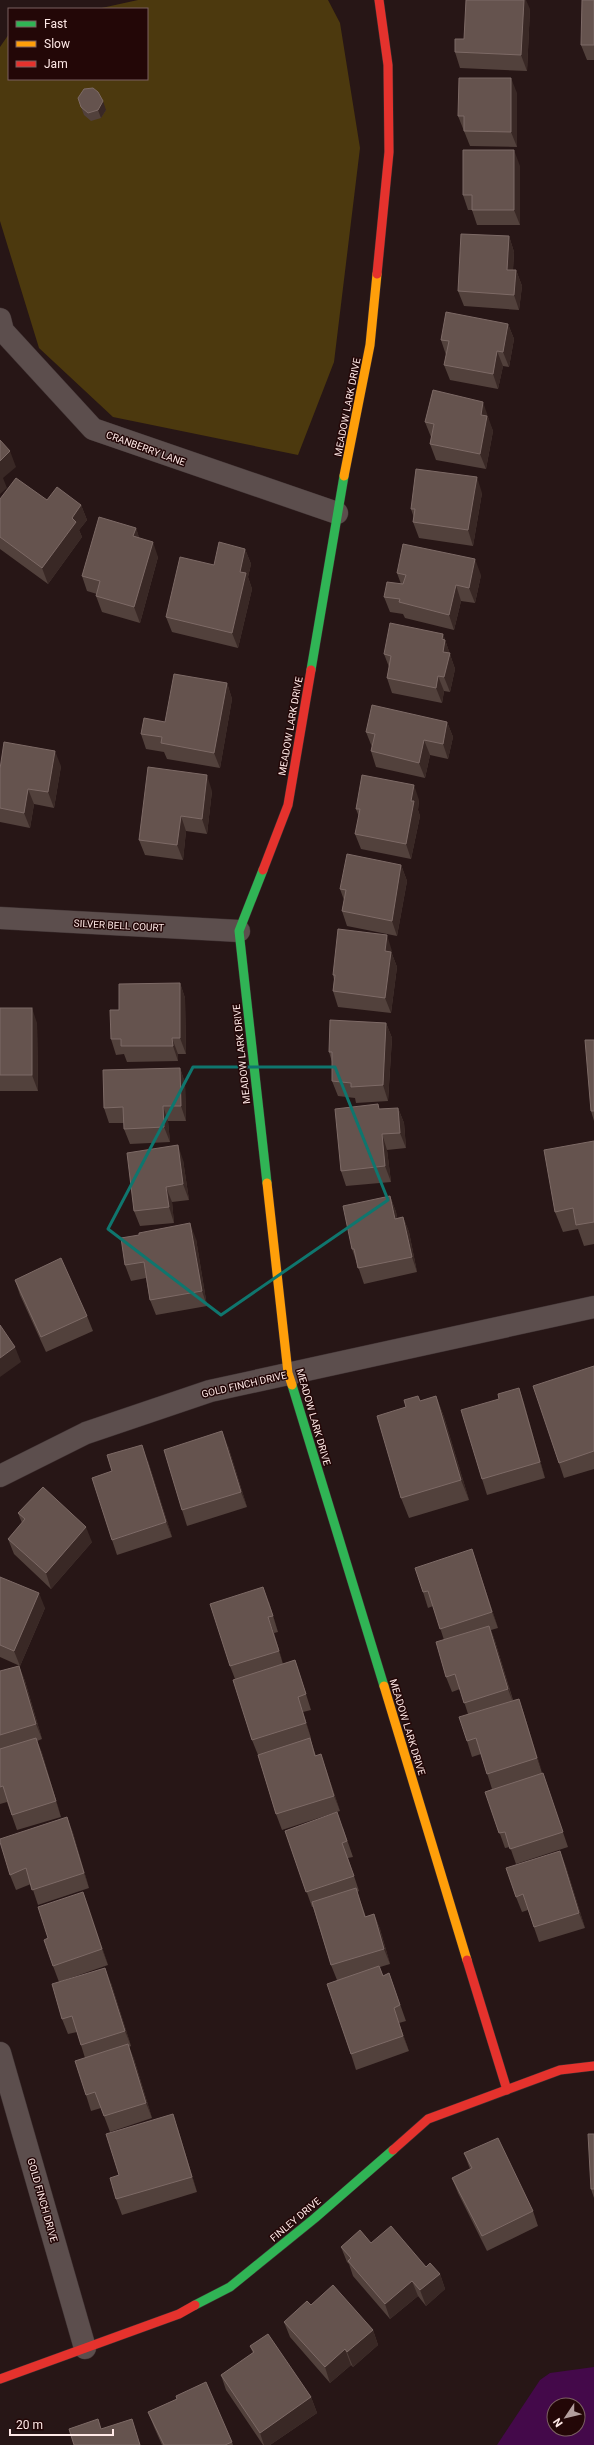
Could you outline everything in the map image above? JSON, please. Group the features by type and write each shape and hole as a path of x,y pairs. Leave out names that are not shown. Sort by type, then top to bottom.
{"street":[{"name":"MEADOW LARK DRIVE","path":"379,0 388,65 389,152 370,345 337,513 288,805 238,931 288,1374 507,2090"},
{"name":"CRANBERRY LANE","path":"0,319 3,331 93,430 337,513"},
{"name":"SILVER BELL COURT","path":"0,918 238,931"},
{"name":"GOLD FINCH DRIVE","path":"0,1476 86,1433 210,1390 594,1307"},
{"name":"GOLD FINCH DRIVE","path":"0,2053 85,2348"},
{"name":"FINLEY DRIVE","path":"0,2379 179,2314 230,2287 315,2218 428,2119 560,2070 594,2066"}],"highlighted area":[{"path":"193,1067 335,1067 388,1200 221,1315 108,1229"}],"shaded area":[{"path":"138,0 328,0 340,23 360,148 334,362 298,455 113,417 39,348 0,221 0,47 8,35 8,80 148,80 148,8 102,8"},
{"path":"594,2367 594,2445 497,2445 540,2380 550,2373"}],"building":[{"path":"466,0 524,0 521,55 455,52 455,39 464,39"},
{"path":"582,0 594,0 594,45 581,45"},
{"path":"459,78 511,78 511,132 464,131 464,116 458,116"},
{"path":"93,88 98,92 103,101 98,110 88,113 81,107 78,98 84,89"},
{"path":"463,150 514,150 514,210 472,210 472,195 463,195"},
{"path":"461,234 509,236 507,270 516,270 514,295 458,291"},
{"path":"446,312 508,324 503,352 497,351 493,374 444,365 449,341 441,340"},
{"path":"433,390 483,402 481,415 487,416 480,454 430,444 434,424 425,422"},
{"path":"0,440 10,451 0,461"},
{"path":"416,469 477,477 468,530 413,522 415,509 411,509"},
{"path":"16,478 47,500 57,487 81,505 72,518 76,522 42,568 0,537 0,499"},
{"path":"99,517 136,528 133,536 153,542 134,607 96,596 100,581 82,576"},
{"path":"219,542 245,549 240,572 246,573 232,633 166,617 180,557 214,565"},
{"path":"403,544 475,559 469,588 456,585 449,615 399,602 400,599 384,597 387,582 403,584 406,575 397,573"},
{"path":"390,623 443,634 442,639 445,640 443,652 450,653 444,677 438,676 436,688 387,678 391,656 384,654"},
{"path":"174,674 227,683 214,753 161,743 162,737 141,734 144,718 165,722"},
{"path":"372,705 447,722 443,744 424,740 419,763 371,751 375,734 366,732"},
{"path":"4,742 55,751 48,792 28,789 24,813 0,808 0,769"},
{"path":"148,767 207,775 202,819 181,816 177,845 139,840"},
{"path":"362,775 414,785 411,801 414,801 406,844 355,834 360,809 356,809"},
{"path":"347,854 401,865 392,921 342,911 346,890 340,889"},
{"path":"338,929 387,935 385,951 391,952 385,998 333,991 335,975 333,975"},
{"path":"180,983 180,1038 172,1038 173,1046 121,1046 121,1039 111,1039 110,1010 119,1010 119,984"},
{"path":"0,1008 32,1008 32,1075 0,1075"},
{"path":"330,1020 386,1023 383,1085 351,1087 351,1083 332,1081 332,1052 329,1052"},
{"path":"585,1040 594,1040 594,1111 591,1111"},
{"path":"180,1068 181,1106 163,1106 164,1127 124,1129 123,1107 104,1108 103,1070"},
{"path":"378,1104 379,1109 398,1108 400,1133 382,1134 385,1166 341,1171 335,1109"},
{"path":"594,1141 594,1222 576,1225 573,1208 555,1212 544,1150"},
{"path":"178,1145 183,1184 166,1187 169,1207 134,1211 127,1153"},
{"path":"390,1196 395,1219 403,1217 412,1257 358,1268 354,1249 352,1249 343,1206"},
{"path":"190,1223 202,1291 150,1300 144,1262 125,1265 121,1238"},
{"path":"61,1258 87,1316 41,1337 15,1280"},
{"path":"0,1325 15,1347 0,1358"},
{"path":"594,1366 594,1451 559,1463 533,1386"},
{"path":"519,1388 540,1462 482,1479 461,1410 499,1399 498,1394"},
{"path":"418,1396 420,1401 436,1396 461,1480 401,1498 377,1416 406,1407 404,1400"},
{"path":"222,1431 241,1492 182,1510 164,1450"},
{"path":"142,1445 166,1522 112,1540 92,1478 112,1471 107,1455"},
{"path":"43,1487 86,1527 46,1573 8,1539 25,1519 18,1513"},
{"path":"472,1549 492,1612 440,1629 428,1591 423,1592 415,1568"},
{"path":"0,1577 39,1593 14,1651 0,1645"},
{"path":"263,1587 273,1616 268,1617 279,1651 230,1666 210,1604"},
{"path":"489,1626 508,1689 464,1703 455,1674 446,1677 436,1642"},
{"path":"295,1660 306,1694 298,1697 306,1723 252,1740 233,1680"},
{"path":"19,1666 36,1724 0,1735 0,1671"},
{"path":"519,1699 537,1758 487,1774 476,1738 467,1741 459,1717"},
{"path":"36,1738 56,1801 12,1815 3,1786 0,1787 0,1749"},
{"path":"310,1738 315,1756 321,1754 334,1796 276,1814 258,1755"},
{"path":"543,1773 563,1832 510,1849 505,1832 499,1833 485,1792"},
{"path":"337,1812 347,1841 342,1843 354,1876 306,1892 285,1831"},
{"path":"67,1817 84,1873 32,1890 26,1868 10,1875 0,1839"},
{"path":"560,1851 579,1913 534,1927 523,1894 516,1897 506,1868"},
{"path":"356,1888 365,1917 374,1914 384,1949 331,1965 312,1902"},
{"path":"83,1892 102,1949 53,1966 44,1940 48,1938 38,1907"},
{"path":"379,1966 383,1976 389,1973 400,2005 394,2008 403,2036 351,2054 327,1984"},
{"path":"105,1968 125,2031 81,2045 72,2016 62,2019 52,1984"},
{"path":"128,2044 146,2103 104,2116 95,2092 86,2095 75,2061"},
{"path":"173,2114 192,2177 116,2199 110,2178 119,2175 106,2134"},
{"path":"588,2134 594,2134 594,2189 591,2189"},
{"path":"498,2138 533,2211 482,2236 452,2178 472,2168 464,2153"},
{"path":"391,2226 426,2267 430,2263 440,2274 420,2290 412,2281 385,2304 348,2261 351,2258 341,2247 360,2230 371,2243"},
{"path":"333,2285 373,2330 347,2352 345,2349 325,2367 284,2322 307,2301 311,2305"},
{"path":"268,2334 311,2397 260,2433 221,2375 254,2352 250,2346"},
{"path":"206,2382 232,2442 225,2445 164,2445 148,2412 177,2399 176,2396"},
{"path":"98,2419 101,2429 132,2419 140,2445 74,2445 69,2429"}],"traffic: fast":[{"path":"311,670 344,476"},
{"path":"263,870 239,931 267,1183"},
{"path":"292,1385 384,1686"},
{"path":"195,2305 230,2287 315,2218 393,2150"}],"traffic: slow":[{"path":"344,476 370,345 377,274"},
{"path":"267,1183 288,1373 292,1385"},
{"path":"384,1686 467,1960"}],"traffic: jam":[{"path":"377,274 389,152 388,65 379,0"},
{"path":"263,870 288,805 311,670"},
{"path":"467,1960 507,2090"},
{"path":"393,2150 428,2119 560,2070 594,2066"},
{"path":"0,2379 179,2314 195,2305"}]}
